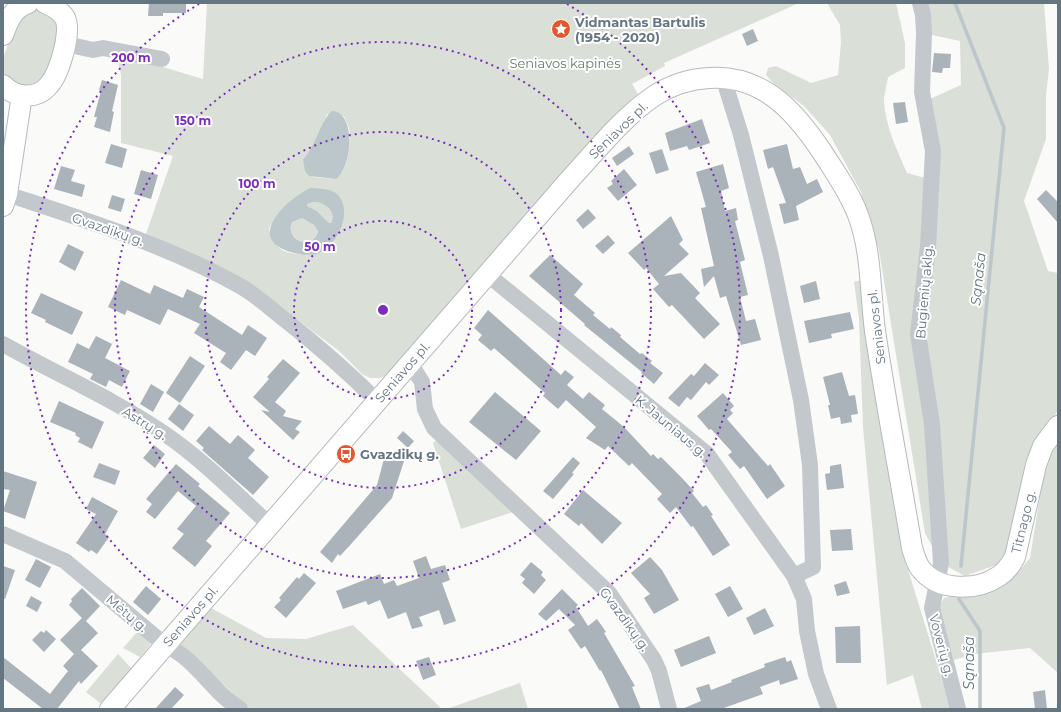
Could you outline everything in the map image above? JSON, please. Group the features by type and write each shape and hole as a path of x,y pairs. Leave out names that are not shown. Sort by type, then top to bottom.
{"main road":[{"path":"3,35 13,13 19,7 28,3"},
{"path":"3,85 13,94 38,94 49,86 55,77 66,44 67,29 64,18 53,5"},
{"name":"Seniavos pl.","path":"110,709 571,178 637,109 654,96 681,83 698,79 723,77 741,80 759,88 777,100 809,132 848,194 858,216 868,256 881,368 912,548 920,567 936,581"},
{"path":"5,200 22,95"},
{"name":"Titnago g.","path":"936,581 954,586 971,587 989,582 1008,568 1015,557 1036,465 1043,446 1058,426"}],"street":[{"name":"Bugienių aklg.","path":"920,3 923,15 924,33 922,92 933,151 928,247 918,334 932,430 941,563 936,581"},
{"path":"66,44 93,50 103,48 162,59"},
{"path":"723,77 741,135 771,256 802,408 810,465 813,567 794,576"},
{"name":"Gvazdikų g.","path":"5,200 147,242 195,263 241,287 317,345 344,368 377,400"},
{"name":"K. Jauniaus g.","path":"487,274 707,454 794,576 804,599 807,631 816,674 829,709"},
{"name":"Astrų g.","path":"3,344 127,411 164,433 195,457 270,525"},
{"name":"Gvazdikų g.","path":"410,363 422,382 425,409 434,428 610,593 654,660 659,671 669,709"},
{"name":"Mėtų g.","path":"3,534 65,561 165,645 178,650 192,661 221,694 240,709"},
{"name":"Voverių g.","path":"936,581 932,608 958,709"}],"green space":[{"name":"Seniavos kapinės","path":"207,3 799,3 664,63 665,66 632,84 638,94 592,142 391,374 380,378 370,378 362,374 339,351 265,295 146,234 173,156 121,143 121,75 116,53 203,79","holes":["327,114 344,116 349,128 350,141 346,163 344,169 336,179 313,177 303,159 315,144","301,193 338,195 334,240 312,250 288,253 275,243 269,229 275,218"]},
{"path":"827,3 896,3 905,43 905,68 888,77 884,99 885,112 892,139 907,173 925,178 930,99 961,85 960,41 932,35 924,3 1044,3 1049,69 1046,95 1046,139 1024,201 1048,271 1058,273 1058,410 1029,459 1008,549 996,565 965,576 941,563 925,533 879,250 861,192 830,135 804,106 774,84 766,75 768,68 776,66 811,83 838,75 841,43 840,25"},
{"path":"37,8 54,15 61,35 45,79 29,88 9,82 3,71 3,58 16,23 29,10"},
{"path":"314,202 325,205 331,211 331,223 329,223 317,211 307,206 307,204"},
{"path":"302,218 314,225 318,231 315,237 311,240 300,241 292,234 292,222"},
{"path":"861,280 902,550 951,709 922,709 913,675 887,685 863,427 859,319 854,282"},
{"path":"438,439 516,511 461,529 433,443"},
{"path":"1058,443 1058,673 1030,648 974,654 954,660 939,607 944,598 999,588 1014,577 1030,558 1045,464"},
{"path":"211,608 266,638 306,639 353,625 442,709 250,709 180,645"},
{"path":"139,630 150,641 150,645 140,657 123,648"},
{"path":"118,654 132,669 105,701 100,703 86,692"},
{"path":"520,683 528,709 447,709"}],"shaded area":[{"path":"332,111 340,114 345,120 348,130 349,141 346,164 336,179 309,176 305,171 303,159 312,147 325,120"},
{"path":"310,188 330,190 339,196 343,203 343,221 336,238 323,251 313,255 295,253 280,247 272,240 270,231 273,221 280,211 300,194","holes":["314,202 325,205 331,211 331,223 329,223 317,211 307,206 307,204","302,218 314,225 318,231 316,237 306,242 296,239 292,235 292,222"]}],"building":[{"path":"149,3 186,3 186,13 163,13 163,16 148,16"},
{"path":"753,29 758,41 747,46 742,34"},
{"path":"934,53 951,54 950,68 943,68 942,73 932,72"},
{"path":"102,80 118,85 112,111 114,112 110,132 94,127 97,117 94,117 101,91 99,90"},
{"path":"905,102 908,122 896,124 893,103"},
{"path":"702,119 710,143 689,150 687,146 670,151 665,133"},
{"path":"111,144 127,149 122,168 105,163"},
{"path":"787,144 793,169 800,167 807,184 817,179 823,192 796,206 799,220 784,224 779,204 786,203 773,167 768,169 763,150"},
{"path":"629,146 634,154 617,166 612,158"},
{"path":"662,149 669,170 656,174 649,153"},
{"path":"723,164 729,188 721,191 725,211 736,208 738,220 735,221 745,260 740,262 748,295 740,297 746,321 755,319 761,340 741,345 726,296 720,298 714,276 704,287 701,269 714,266 701,208 706,207 696,172"},
{"path":"61,166 75,170 71,181 85,185 82,197 54,189"},
{"path":"624,169 637,185 618,201 607,188 613,184 611,181"},
{"path":"141,170 158,175 151,199 134,194"},
{"path":"1046,190 1058,202 1058,223 1037,199"},
{"path":"112,195 125,199 121,212 108,208"},
{"path":"588,209 596,218 583,229 576,220"},
{"path":"671,216 683,240 679,244 689,254 664,276 681,273 700,293 695,298 720,324 704,339 672,305 669,307 653,289 659,284 646,268 644,270 628,253"},
{"path":"608,235 615,243 603,254 595,246"},
{"path":"68,244 84,252 75,271 59,262"},
{"path":"550,255 583,284 574,295 595,313 593,315 610,329 611,327 621,335 620,337 640,354 642,353 652,361 650,363 663,373 654,384 641,373 642,372 584,325 585,324 529,276"},
{"path":"121,280 150,294 154,285 183,298 187,289 204,297 199,307 242,335 248,325 267,338 255,356 246,350 231,370 220,362 226,353 194,333 200,324 168,309 160,325 127,310 125,315 108,307"},
{"path":"816,281 820,299 804,303 800,286"},
{"path":"41,293 83,312 72,335 45,322 46,320 31,313"},
{"path":"488,310 561,375 565,370 574,377 567,385 583,399 589,392 605,405 602,409 624,427 651,456 653,454 658,459 661,457 694,491 692,493 703,507 706,505 713,515 711,516 730,545 713,556 693,526 691,527 676,507 670,513 657,499 662,494 632,463 629,466 608,446 605,450 586,438 596,427 566,400 558,409 543,396 545,393 494,348 491,351 478,340 482,335 474,328"},
{"path":"850,312 854,329 831,334 832,338 809,343 804,321"},
{"path":"96,336 112,344 105,358 130,371 122,387 109,380 106,387 90,379 93,374 68,362 77,343 89,349"},
{"path":"190,356 205,366 180,403 166,393"},
{"path":"283,359 300,373 275,402 286,411 283,416 302,421 295,429 300,432 293,440 261,410 270,412 253,397 269,379 267,377"},
{"path":"705,363 719,375 709,385 706,382 691,400 687,397 679,407 668,398 691,374 694,376"},
{"path":"842,372 849,396 855,395 858,414 851,415 852,422 841,424 840,417 831,419 828,405 830,405 823,377"},
{"path":"151,384 164,392 153,412 140,404"},
{"path":"495,392 541,431 516,460 469,422"},
{"path":"723,393 734,406 730,410 733,413 727,419 768,466 770,464 785,486 767,499 744,466 740,469 728,455 732,452 697,416"},
{"path":"59,401 104,422 92,449 78,442 80,438 75,435 76,433 50,422"},
{"path":"179,404 194,415 183,431 168,419"},
{"path":"209,426 230,444 238,435 255,450 248,458 269,477 253,495 202,450 204,448 196,441"},
{"path":"403,431 414,441 408,448 397,438"},
{"path":"154,445 165,454 155,468 143,458"},
{"path":"390,450 406,455 392,498 340,556 338,554 332,563 320,552 377,485 384,459 386,460"},
{"path":"573,457 580,463 572,473 574,474 553,499 543,491"},
{"path":"99,463 120,471 115,485 93,477"},
{"path":"176,464 200,484 198,486 230,513 206,541 212,546 195,567 172,548 184,534 177,529 196,506 178,491 155,519 146,512 152,504 146,499"},
{"path":"841,464 844,488 827,490 825,474 830,473 830,466"},
{"path":"3,471 37,482 25,519 3,511 10,490 3,489"},
{"path":"583,490 622,523 602,544 581,523 579,526 564,514"},
{"path":"92,497 118,511 105,534 109,537 97,554 91,550 89,552 76,543 96,514 86,509"},
{"path":"851,529 853,550 832,551 830,530"},
{"path":"426,556 431,569 445,565 450,580 442,583 456,621 444,625 439,610 419,617 423,626 412,629 406,612 388,619 380,600 368,605 366,601 343,609 336,591 380,574 384,584 394,580 397,586 419,578 413,561"},
{"path":"650,557 662,570 679,600 654,614 644,598 650,594 631,573"},
{"path":"36,559 51,567 40,588 25,580"},
{"path":"531,562 543,572 541,575 546,580 534,594 522,583 525,579 520,575"},
{"path":"3,566 15,570 5,599 3,598"},
{"path":"304,573 316,583 286,618 274,607 281,600 279,598 297,577 299,579"},
{"path":"846,581 850,593 837,596 834,585"},
{"path":"146,586 161,599 148,615 133,602"},
{"path":"730,586 743,609 728,617 715,594"},
{"path":"82,588 100,606 86,621 98,633 81,650 98,666 81,684 79,681 57,709 43,709 3,678 3,657 50,694 68,671 63,666 74,654 60,640 82,618 69,605 72,601 71,599"},
{"path":"562,589 578,605 576,607 588,626 597,619 606,632 604,633 635,686 632,687 641,709 620,709 601,670 600,671 585,646 581,649 568,630 575,625 559,609 546,621 538,614"},
{"path":"31,596 42,602 37,612 26,606"},
{"path":"765,608 774,626 754,635 746,618"},
{"path":"860,626 861,663 836,663 835,627"},
{"path":"46,630 56,639 44,652 32,640 41,631 44,633"},
{"path":"709,636 716,653 681,667 674,650"},
{"path":"429,657 436,675 423,680 416,661"},
{"path":"785,657 787,662 791,660 798,679 780,685 779,680 760,687 763,694 721,709 682,709 701,701 696,688 709,684 711,690 732,682 731,680 765,667 764,664"},
{"path":"175,687 184,695 171,709 155,709"},
{"path":"1045,690 1047,709 1035,709 1033,692"}],"waterway":[{"name":"Sąnaša","path":"955,3 1004,128 961,566"},
{"name":"Sąnaša","path":"959,599 980,631 980,709"}],"place":[{"name":"Vidmantas Bartulis (1954 - 2020)","path":"561,29"},
{"name":"Gvazdikų g.","path":"346,454"}]}
